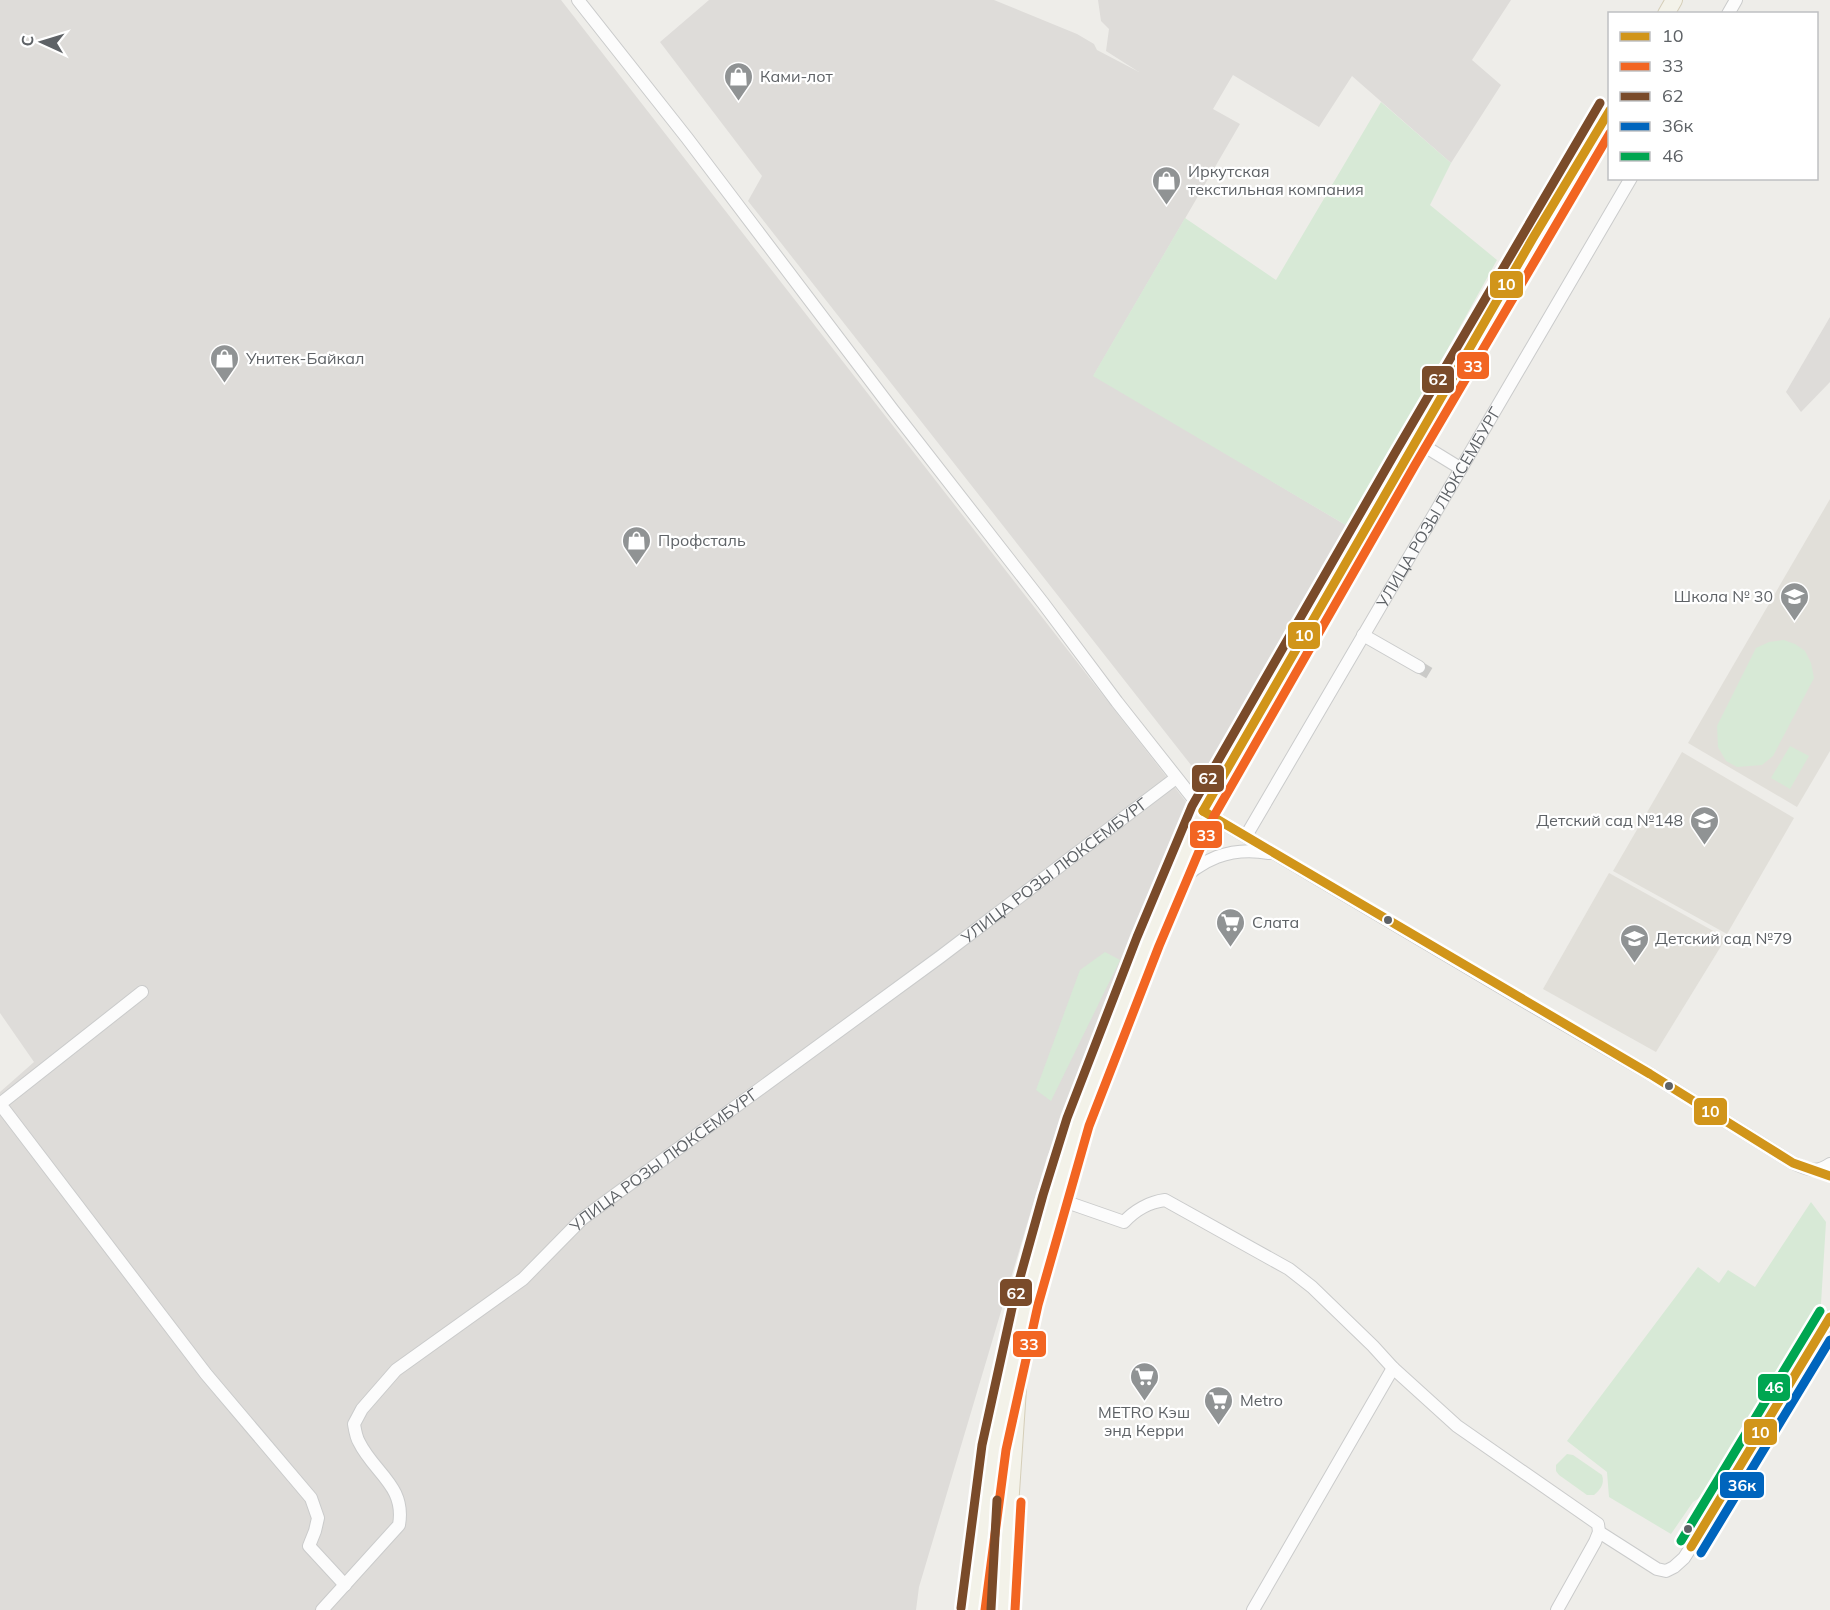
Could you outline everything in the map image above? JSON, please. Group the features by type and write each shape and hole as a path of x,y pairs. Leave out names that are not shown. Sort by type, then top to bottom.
{"main road":[{"path":"973,1610 994,1448 1026,1302 1078,1122 1163,905 1203,811 1608,112"},
{"path":"1003,1610 1015,1418 1026,1302"}],"street":[{"path":"578,0 687,138 892,409 1203,811 1650,1074 1793,1162 1807,1169 1826,1170"},
{"name":"УЛИЦА РОЗЫ ЛЮКСЕМБУРГ","path":"1246,836 1630,180"},
{"path":"1416,441 1460,468"},
{"path":"1363,635 1419,667"},
{"name":"УЛИЦА РОЗЫ ЛЮКСЕМБУРГ","path":"322,1610 399,1525 401,1512 398,1496 358,1442 354,1424 362,1409 396,1370 523,1279 582,1219 932,963 1176,778"},
{"path":"1163,905 1175,886 1191,870 1211,858 1233,852 1256,850 1278,855"},
{"path":"142,992 0,1104 206,1374 311,1498 318,1518 309,1546 345,1585"},
{"path":"1056,1198 1124,1222 1145,1206 1165,1200 1289,1269 1312,1287 1393,1368 1457,1426 1598,1524 1599,1532 1557,1610"},
{"path":"1599,1532 1657,1569 1666,1571 1674,1568 1684,1558 1713,1513 1830,1317"},
{"path":"1253,1610 1393,1368"}],"shaded area":[{"path":"0,0 561,0 1187,803 1185,826 1047,1157 919,1587 916,1610 0,1610 0,1092 34,1062 0,1013"},
{"path":"709,0 994,0 1077,34 1094,44 1097,50 1139,72 1106,51 1109,29 1101,21 1098,0 1511,0 1472,60 1501,85 1451,163 1352,76 1319,127 1233,75 1213,109 1240,124 1094,375 1349,527 1202,779 748,201 762,176 660,42"},
{"path":"1830,317 1830,382 1801,412 1786,392"},
{"name":"Школа № 30","path":"1830,499 1830,751 1797,807 1688,743"},
{"name":"Детский сад №148","path":"1682,752 1794,818 1727,934 1613,871"},
{"name":"Детский сад №79","path":"1609,873 1726,938 1656,1052 1543,989"}],"green space":[{"path":"1381,102 1451,163 1430,205 1497,260 1349,527 1093,376 1185,218 1276,280"},
{"path":"1784,640 1805,651 1811,663 1814,678 1773,756 1762,765 1737,767 1726,761 1718,747 1717,726 1756,648 1769,642"},
{"path":"1790,746 1809,756 1790,789 1771,778"},
{"path":"1105,952 1120,960 1051,1101 1036,1090 1080,970"},
{"path":"1811,1202 1826,1222 1820,1320 1728,1480 1693,1502 1671,1534 1609,1497 1607,1472 1567,1441 1698,1267 1719,1283 1728,1270 1755,1287"},
{"path":"1567,1454 1573,1455 1602,1475 1601,1487 1594,1495 1587,1495 1556,1471 1556,1465"}],"tunnel":[{"path":"1419,667 1434,676"}],"transit line":[{"name":"62","path":"961,1608 982,1445 1014,1299 1043,1195 1067,1118 1137,937 1192,806 1600,103"},
{"name":"10","path":"1203,811 1533,238 1608,113"},
{"name":"33","path":"985,1610 1006,1450 1038,1305 1089,1126 1159,946 1214,816 1415,465 1608,136"},
{"name":"10","path":"1203,811 1650,1074 1793,1163 1830,1176"},
{"name":"46","path":"1681,1541 1820,1311"},
{"name":"10","path":"1691,1547 1830,1317"},
{"name":"36к","path":"1701,1553 1830,1340"},
{"name":"62","path":"991,1609 997,1500"},
{"name":"33","path":"1015,1610 1021,1502"}],"place":[{"name":"Ками-лот","path":"739,102"},
{"name":"Иркутская текстильная компания","path":"1167,206"},
{"name":"Унитек-Байкал","path":"225,384"},
{"name":"Профсталь","path":"637,566"},
{"name":"Школа № 30","path":"1794,622"},
{"name":"Детский сад №148","path":"1704,846"},
{"name":"Слата","path":"1231,948"},
{"name":"Детский сад №79","path":"1634,964"},
{"name":"METRO Кэш энд Керри","path":"1144,1402"},
{"name":"Metro","path":"1219,1426"}]}
